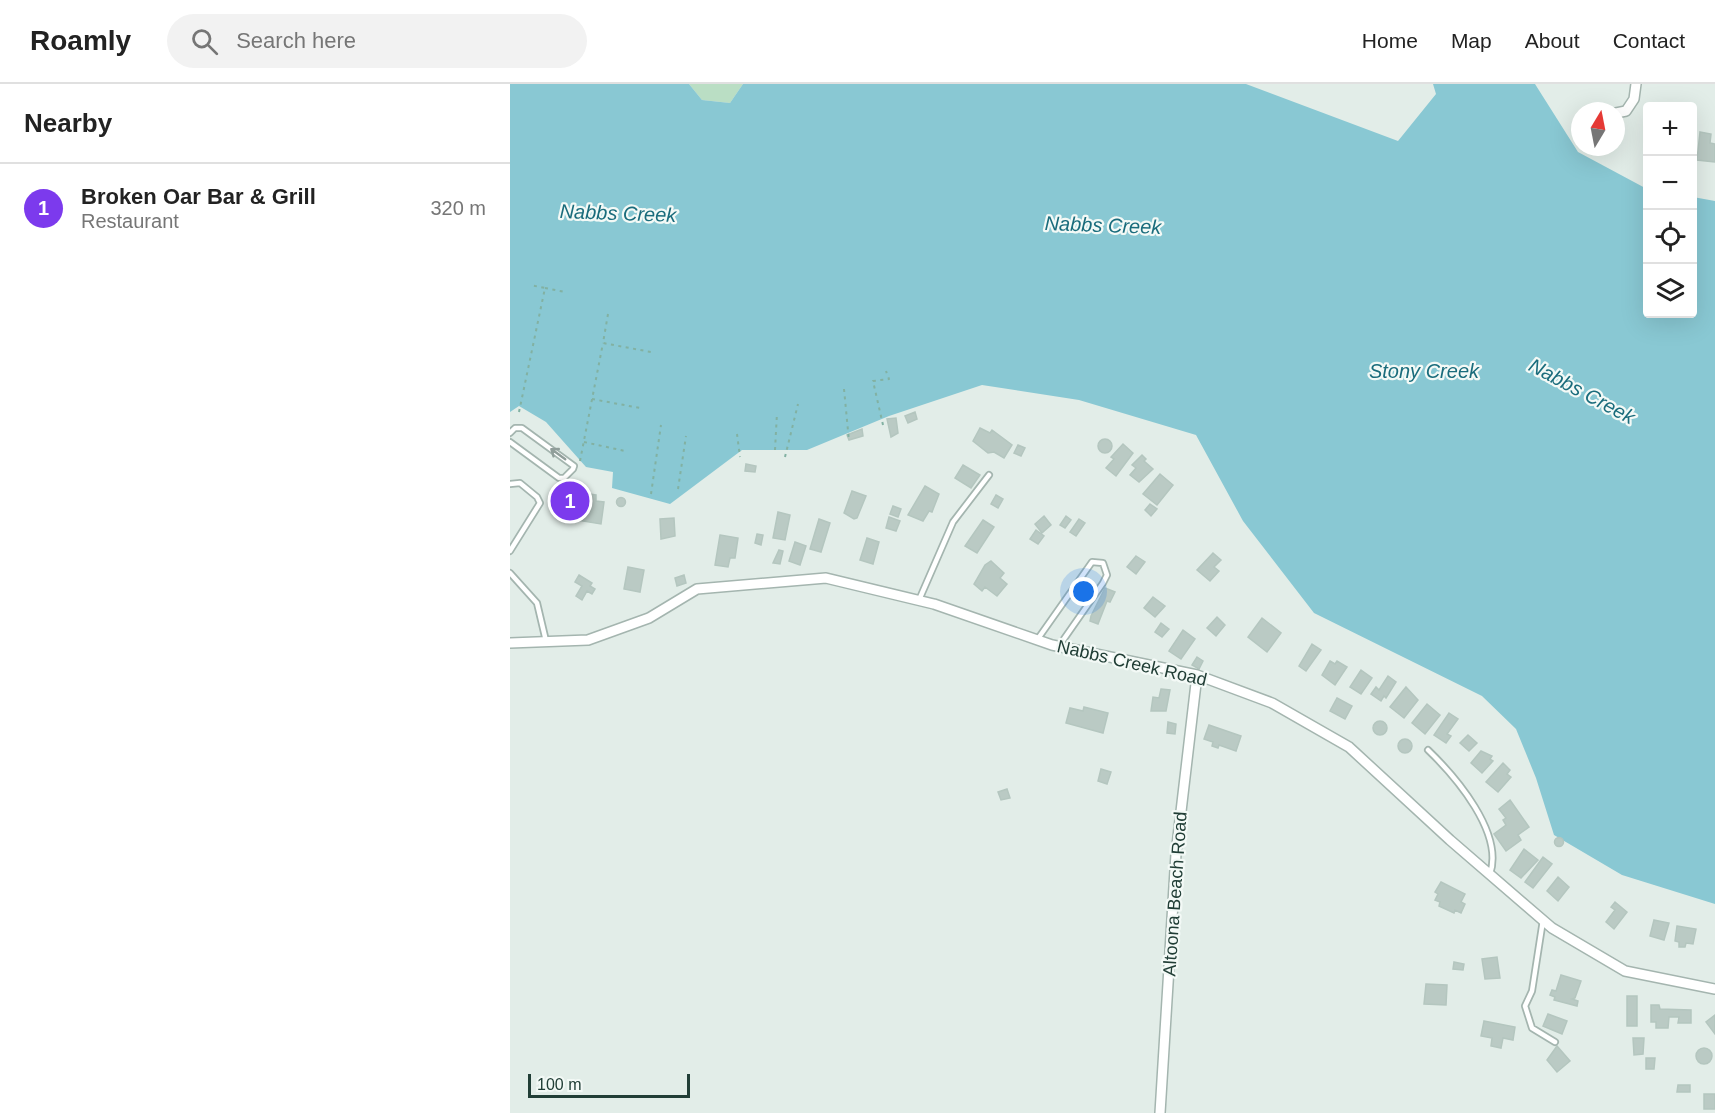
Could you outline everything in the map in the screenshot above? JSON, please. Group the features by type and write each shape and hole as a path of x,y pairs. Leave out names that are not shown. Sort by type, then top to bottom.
{"street":[{"path":"1625,111 1634,99 1636,84"},
{"name":"Nabbs Creek Road","path":"510,643 588,640 649,618 698,589 826,578 919,601 1059,646 1197,675 1272,703 1349,747 1543,920 1625,971 1715,989"},
{"name":"Altoona Beach Road","path":"1160,1113 1176,854 1197,675"}],"lane":[{"path":"510,433 515,428 522,428 574,466 573,469 564,478 559,478 510,442"},
{"path":"919,601 953,522 989,475"},
{"path":"510,484 520,483 537,497 540,503 510,551"},
{"path":"1037,640 1092,562 1103,563 1107,575 1103,583 1059,646"},
{"path":"510,573 537,603 546,641"},
{"path":"1428,750 1469,795 1491,842 1494,862 1490,874"},
{"path":"1543,920 1532,991 1525,1006 1532,1028 1555,1042"}],"path":[{"path":"530,285 565,292"},
{"path":"519,412 545,288"},
{"path":"579,464 608,314"},
{"path":"603,343 651,352"},
{"path":"883,424 873,381 889,379 886,371"},
{"path":"844,389 849,441"},
{"path":"592,399 640,408"},
{"path":"785,457 798,404"},
{"path":"775,450 777,413"},
{"path":"651,494 661,425"},
{"path":"737,434 740,457"},
{"path":"678,489 686,436"},
{"path":"584,442 625,451"}],"green space":[{"path":"689,84 743,84 730,103 702,100"}],"water":[{"name":"Stony Creek","path":"510,84 689,84 702,100 730,103 743,84 1246,84 1398,141 1436,94 1433,84 1535,84 1571,141 1571,156 1585,156 1643,187 1643,318 1697,318 1697,198 1715,201 1715,904 1622,875 1554,835 1536,778 1516,729 1482,696 1314,613 1243,521 1196,435 1079,400 982,385 889,416 807,450 742,450 670,504 612,488 613,472 586,467 546,422 519,406 510,412"}],"building":[{"path":"1700,132 1711,134 1710,143 1715,144 1715,162 1697,160"},
{"path":"915,412 917,419 908,423 905,416"},
{"path":"896,418 898,433 891,437 887,419"},
{"path":"980,428 990,433 992,430 1012,445 1004,458 994,452 988,453 973,441"},
{"path":"862,429 863,436 849,440 847,435"},
{"path":"1105,439 1110,441 1112,446 1110,451 1105,453 1100,451 1098,446 1100,441"},
{"path":"1123,444 1133,453 1116,476 1106,468 1114,459 1111,457"},
{"path":"1018,445 1025,448 1021,456 1014,453"},
{"path":"1142,455 1146,459 1144,461 1153,469 1139,482 1130,475 1136,468 1132,465"},
{"path":"746,464 756,466 755,472 745,471"},
{"path":"963,465 980,475 971,488 955,478"},
{"path":"1160,474 1173,485 1157,505 1143,494"},
{"path":"925,486 939,494 932,512 929,511 923,521 908,515"},
{"path":"568,491 596,495 596,501 604,502 601,524 564,518"},
{"path":"852,491 866,496 857,518 854,519 844,513"},
{"path":"996,495 1003,499 998,508 991,504"},
{"path":"621,497 626,502 621,507 616,502"},
{"path":"1150,504 1157,509 1151,516 1145,510"},
{"path":"893,506 901,509 898,517 890,514"},
{"path":"778,512 790,515 785,540 773,538"},
{"path":"1044,516 1051,525 1042,533 1035,524"},
{"path":"1066,516 1071,520 1065,528 1060,525"},
{"path":"889,517 900,521 896,531 886,528"},
{"path":"674,518 675,536 661,539 660,519"},
{"path":"819,519 830,523 821,552 810,549"},
{"path":"1079,519 1085,523 1076,536 1070,532"},
{"path":"983,520 994,527 977,553 965,546"},
{"path":"1036,530 1044,536 1038,544 1030,539"},
{"path":"757,534 763,535 761,545 755,543"},
{"path":"720,535 738,538 735,558 730,558 728,567 715,565"},
{"path":"867,538 879,542 873,564 860,560"},
{"path":"795,542 806,546 800,565 789,561"},
{"path":"779,550 783,551 780,564 773,563"},
{"path":"1213,553 1221,560 1214,567 1219,571 1210,581 1197,570"},
{"path":"1136,556 1145,562 1136,574 1127,567"},
{"path":"991,561 1004,573 1000,578 1007,584 997,596 985,587 982,591 974,584 985,565"},
{"path":"628,567 644,570 640,592 624,589"},
{"path":"579,575 592,583 590,586 595,589 592,594 587,591 582,600 576,596 582,586 575,582"},
{"path":"684,575 686,583 677,586 675,578"},
{"path":"1105,588 1115,592 1110,602 1107,601 1098,624 1090,621"},
{"path":"1153,597 1165,606 1155,617 1144,608"},
{"path":"1217,617 1225,625 1216,636 1207,628"},
{"path":"1262,618 1281,633 1267,652 1248,637"},
{"path":"1161,623 1169,629 1162,637 1155,632"},
{"path":"1183,630 1195,639 1181,659 1169,651"},
{"path":"1312,644 1321,650 1306,671 1299,666"},
{"path":"1197,657 1203,661 1199,669 1192,665"},
{"path":"1330,661 1335,664 1337,661 1347,667 1335,685 1322,675"},
{"path":"1361,670 1372,678 1361,694 1350,687"},
{"path":"1388,676 1396,682 1386,698 1384,696 1381,701 1371,694 1376,687 1379,690"},
{"path":"1406,687 1418,700 1404,718 1390,707"},
{"path":"1161,689 1170,690 1166,711 1151,711 1153,697 1159,698"},
{"path":"1337,698 1352,706 1345,719 1330,711"},
{"path":"1427,704 1440,715 1425,734 1412,723"},
{"path":"1084,707 1108,713 1103,733 1066,723 1070,708 1083,711"},
{"path":"1449,713 1458,719 1447,734 1451,736 1446,743 1434,735"},
{"path":"1377,721 1383,721 1387,728 1383,735 1377,735 1373,731 1373,725"},
{"path":"1168,722 1176,724 1175,734 1167,733"},
{"path":"1209,725 1241,736 1236,751 1219,745 1218,748 1212,746 1213,742 1204,739"},
{"path":"1468,735 1477,743 1469,751 1460,743"},
{"path":"1402,739 1408,739 1412,746 1408,753 1402,753 1398,749 1398,743"},
{"path":"1481,751 1492,756 1490,759 1493,761 1482,773 1471,763"},
{"path":"1503,763 1510,770 1507,774 1511,777 1498,792 1486,782"},
{"path":"1101,769 1111,772 1107,784 1098,781"},
{"path":"1007,789 1010,798 1001,800 998,792"},
{"path":"1510,800 1529,827 1518,835 1521,840 1506,851 1494,834 1506,825 1503,820 1506,818 1499,809"},
{"path":"1559,838 1563,842 1559,846 1555,842"},
{"path":"1524,849 1538,860 1521,878 1510,870"},
{"path":"1543,857 1552,864 1533,888 1525,882"},
{"path":"1558,877 1569,887 1558,901 1547,891"},
{"path":"1441,882 1465,894 1461,902 1465,904 1461,913 1455,910 1454,913 1439,906 1440,902 1435,900 1438,894 1435,892"},
{"path":"1615,902 1627,912 1614,929 1606,922 1615,910 1611,907"},
{"path":"1654,920 1669,923 1664,940 1650,936"},
{"path":"1677,926 1696,929 1693,944 1686,943 1685,947 1679,947 1679,942 1675,941"},
{"path":"1497,957 1500,978 1485,979 1482,959"},
{"path":"1454,962 1464,964 1463,970 1453,969"},
{"path":"1561,975 1581,981 1575,998 1572,999 1578,1001 1577,1006 1554,1000 1555,997 1550,995 1552,990 1556,991"},
{"path":"1426,984 1447,985 1446,1005 1424,1004"},
{"path":"1627,996 1637,996 1637,1026 1627,1026"},
{"path":"1651,1005 1659,1005 1660,1009 1691,1010 1691,1023 1678,1023 1679,1017 1669,1017 1668,1028 1656,1028 1656,1022 1651,1022"},
{"path":"1548,1014 1567,1021 1562,1034 1543,1026"},
{"path":"1715,1015 1715,1034 1706,1022"},
{"path":"1484,1021 1515,1027 1513,1040 1503,1038 1501,1048 1491,1046 1492,1038 1481,1036"},
{"path":"1633,1038 1644,1038 1643,1054 1634,1055"},
{"path":"1557,1046 1570,1061 1557,1072 1547,1060"},
{"path":"1704,1048 1710,1050 1712,1056 1710,1062 1704,1064 1698,1062 1696,1056 1698,1050"},
{"path":"1646,1058 1655,1058 1654,1069 1646,1069"},
{"path":"1678,1085 1690,1085 1690,1092 1677,1092"},
{"path":"1704,1094 1715,1094 1715,1109 1704,1109"}],"place":[{"name":"Broken Oar Bar & Grill","path":"570,501"}],"water label":[{"name":"Nabbs Creek","path":"618,213"},
{"name":"Nabbs Creek","path":"1103,225"},
{"name":"Nabbs Creek","path":"1582,391"}]}
